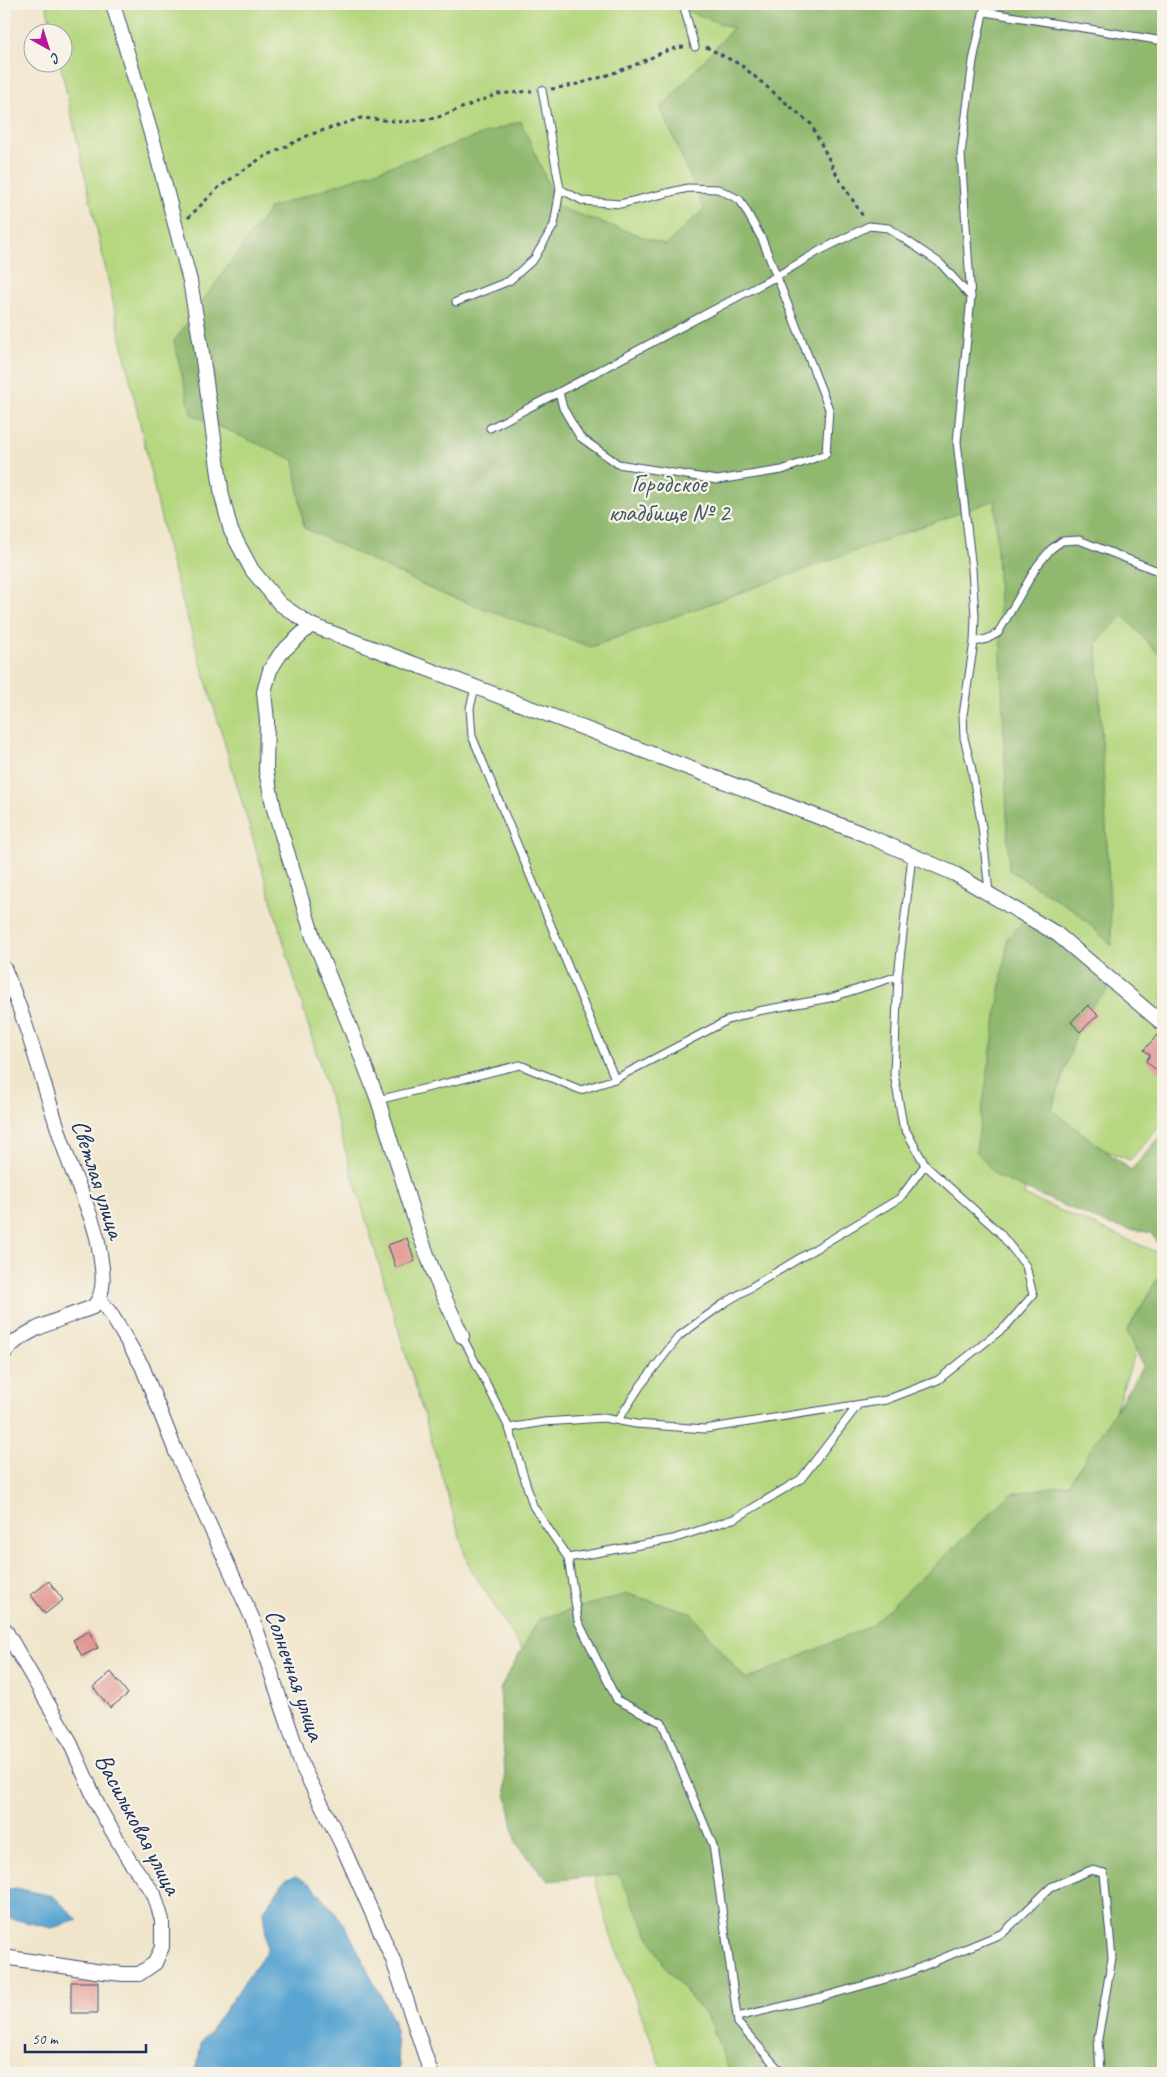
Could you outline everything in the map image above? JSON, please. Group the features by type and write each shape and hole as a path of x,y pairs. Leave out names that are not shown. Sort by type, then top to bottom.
{"street":[{"path":"113,4 154,144 190,281 222,496 232,531 252,570 280,604 311,625 866,835 955,874 989,892 1057,934 1163,1024"},
{"path":"311,625 281,652 270,670 264,692 267,721 266,771 274,809 314,940 378,1100 418,1230 436,1279 462,1336"},
{"name":"Светлая улица","path":"4,968 29,1030 50,1106 97,1240 103,1285 100,1300"},
{"path":"4,1354 9,1347 24,1335 93,1307 100,1300"},
{"name":"Солнечная улица","path":"100,1300 112,1314 142,1366 176,1452 254,1622 303,1768 341,1843 393,1960 431,2073"},
{"name":"Васильковая улица","path":"4,1628 69,1740 99,1808 129,1860 154,1894 162,1920 162,1947 155,1963 139,1974 123,1974 4,1957"}],"lane":[{"path":"683,4 696,47"},
{"path":"989,892 982,827 971,765 964,738 963,715 974,642 975,616 972,569 957,442 971,297 961,154 973,61 985,8 1163,41"},
{"path":"456,302 509,281 534,259 554,225 560,189 542,90"},
{"path":"559,392 563,408 580,437 618,464 717,480 782,470 826,454 829,410 762,239 740,200 718,189 688,188 620,204 583,201 560,189"},
{"path":"490,428 869,226 888,228 940,263 971,297"},
{"path":"974,642 987,639 998,633 1037,566 1051,549 1062,541 1079,540 1163,573"},
{"path":"475,688 470,708 472,736 615,1079"},
{"path":"509,1428 544,1422 594,1418 636,1424 705,1429 886,1400 938,1380 1006,1326 1033,1295 1026,1266 1000,1232 925,1165 903,1125 894,1074 898,976 912,856"},
{"path":"378,1100 520,1065 581,1090 615,1079 728,1020 758,1011 830,998 898,976"},
{"path":"618,1420 641,1385 679,1336 722,1304 900,1198 925,1165"},
{"path":"462,1336 509,1428 533,1506 568,1558 578,1621 617,1700 662,1723 713,1845 738,2023 782,2073"},
{"path":"568,1558 673,1539 736,1518 801,1480 858,1404"},
{"path":"737,2017 822,1997 907,1973 1003,1933 1051,1886 1091,1870 1104,1873 1112,1958 1098,2039 1100,2073"}],"green space":[{"name":"Городское кладбище № 2","path":"46,4 1122,4 1163,22 1163,1123 1130,1160 1040,1124 1024,1195 1163,1255 1163,1273 1091,1480 1163,2073 664,2073 611,1936 536,1672 468,1564 170,559 62,72 72,72 72,22 50,22"},
{"path":"669,4 1163,4 1163,659 1123,615 1097,643 1112,946 1074,910 1009,870 995,500 591,647 438,592 304,528 294,460 191,414 174,341 270,208 521,121 558,207 666,245 704,209 661,108 733,28"},
{"path":"1025,920 1069,945 1114,984 1082,1016 1052,1110 1131,1170 1163,1134 1163,1252 1151,1233 1109,1225 998,1177 976,1151 1008,937"},
{"path":"1163,1269 1163,2073 730,2073 710,2021 664,1965 618,1874 548,1881 516,1843 506,1792 500,1689 539,1619 627,1594 690,1612 746,1680 870,1626 1011,1494 1069,1484 1143,1366 1127,1331"}],"water":[{"path":"296,1876 313,1886 345,1925 394,2022 400,2073 196,2073 201,2044 267,1950 264,1910 286,1879"},
{"path":"15,1888 53,1896 78,1920 52,1928 4,1917 4,1891"}],"building":[{"path":"1088,1005 1098,1015 1080,1032 1071,1022"},
{"path":"1160,1032 1163,1033 1163,1076 1146,1061 1150,1055 1144,1050"},
{"path":"407,1238 415,1261 396,1268 388,1245"},
{"path":"49,1581 63,1600 45,1614 31,1595"},
{"path":"89,1631 98,1648 82,1656 73,1640"},
{"path":"111,1672 128,1694 110,1708 93,1687"},
{"path":"71,1982 98,1982 98,2013 71,2013"}]}
